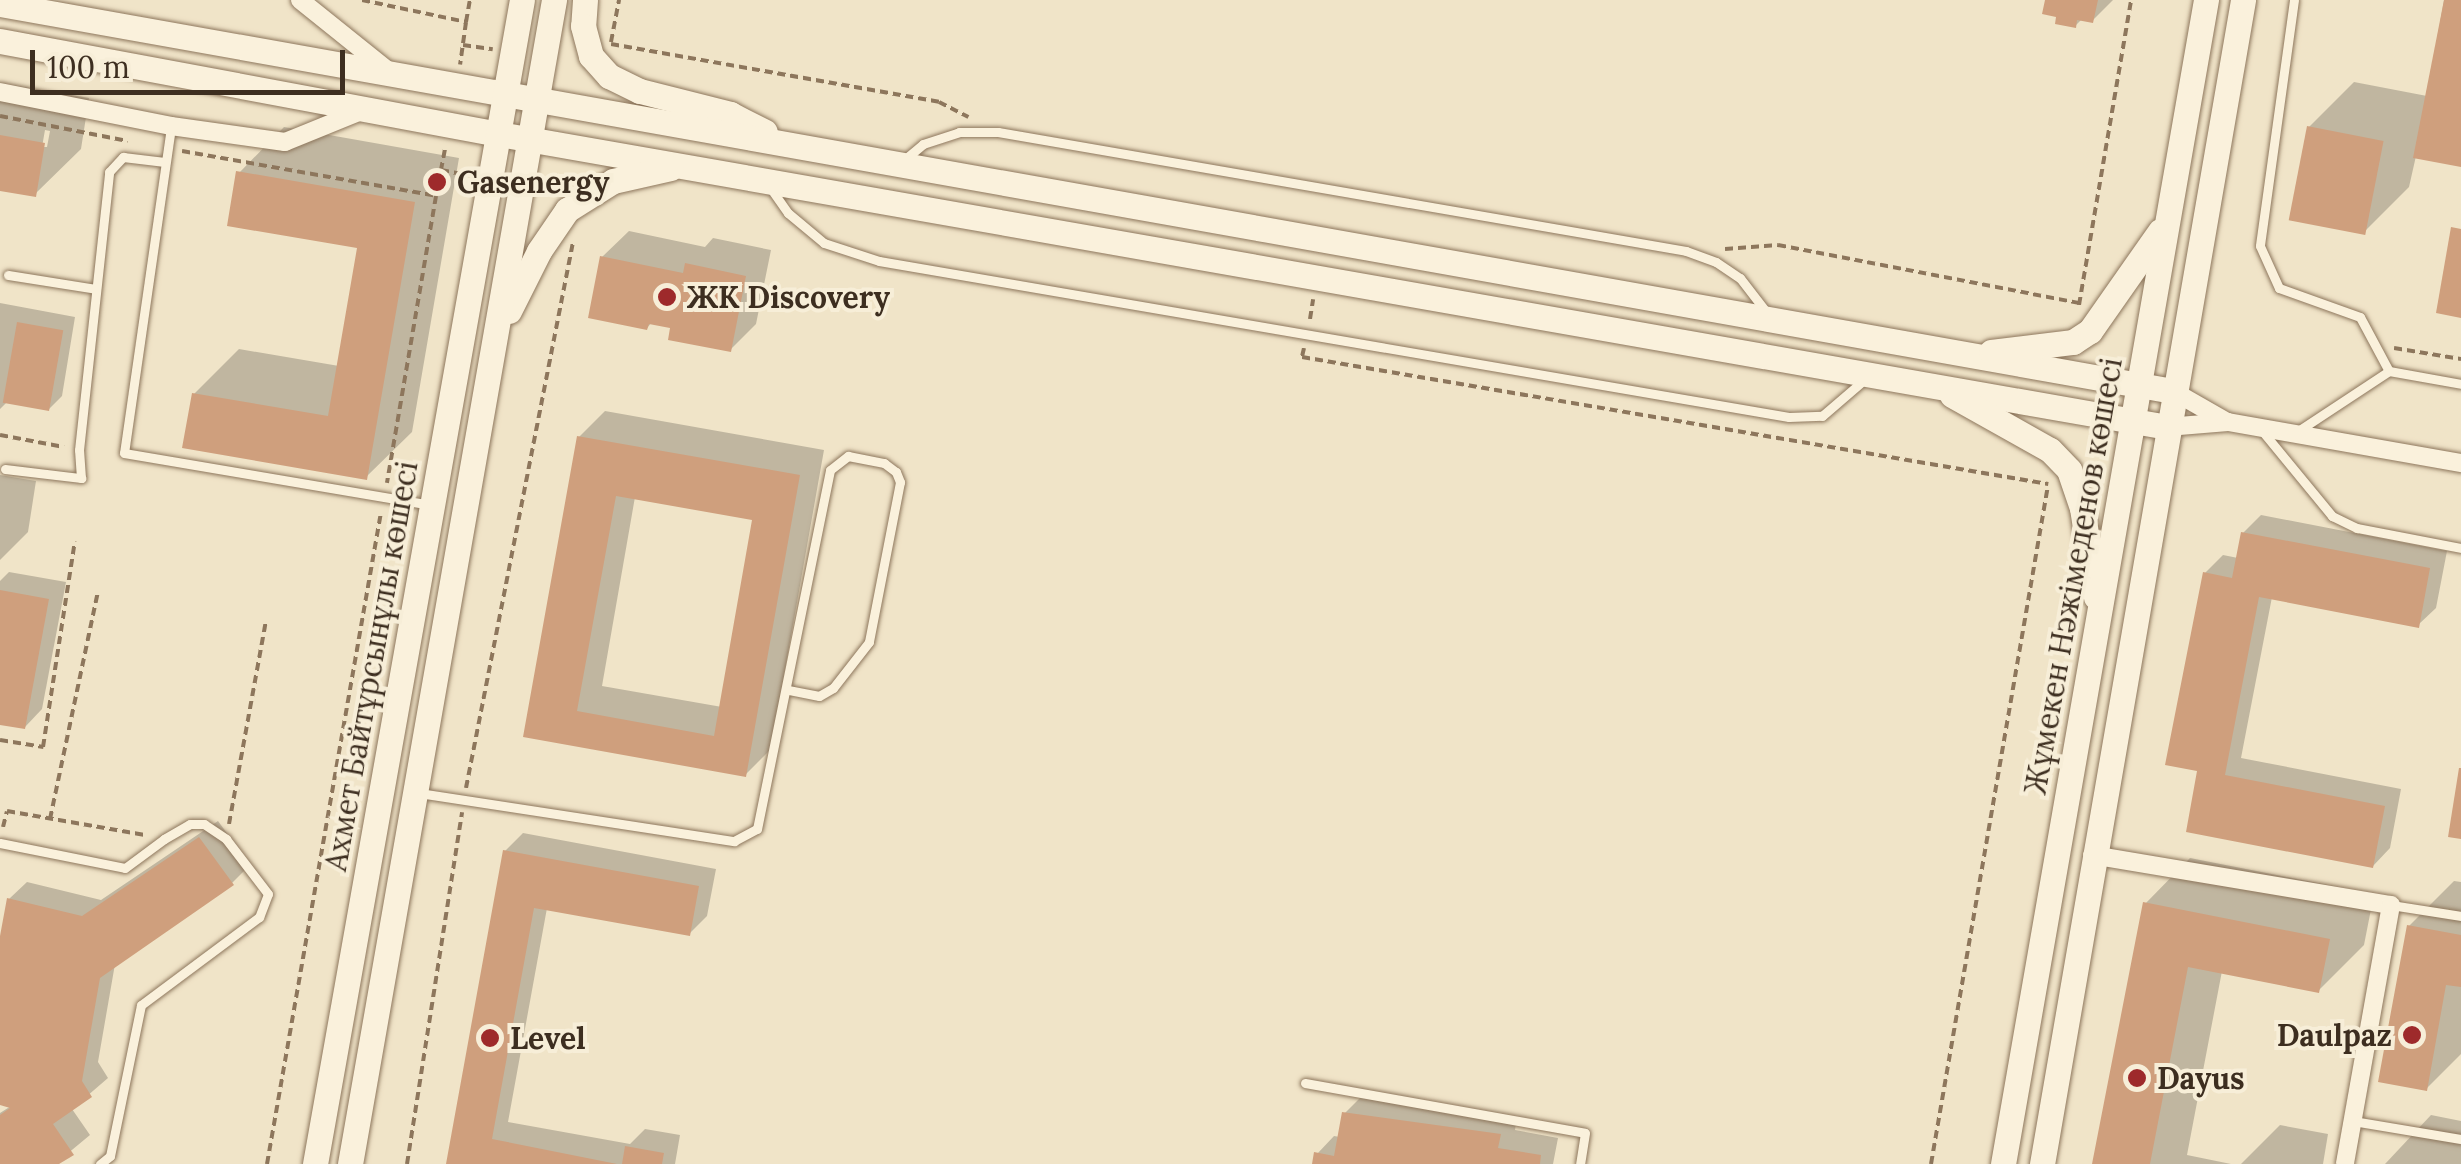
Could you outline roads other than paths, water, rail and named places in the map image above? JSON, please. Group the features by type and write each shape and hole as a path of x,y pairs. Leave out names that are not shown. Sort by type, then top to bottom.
{"main road":[{"name":"Ахмет Байтұрсынұлы көшесі","path":"315,1164 522,0"},
{"path":"350,1164 554,0"},
{"path":"585,0 584,26 591,56 609,76 640,91 730,114 787,143"},
{"name":"Жұмекен Нәжімеденов көшесі","path":"2002,1164 2206,0"},
{"path":"2042,1164 2092,855 2243,0"},
{"path":"0,4 2173,391"},
{"path":"0,41 499,134 2167,427"},
{"path":"499,328 560,202 613,181 683,166"},
{"path":"1975,355 2073,342 2090,331 2168,218"},
{"path":"1940,387 2050,450 2068,470 2082,508 2100,613"}],"street":[{"path":"300,0 391,73"},
{"path":"0,92 171,126 286,142 371,108"},
{"path":"2173,391 2228,422"},
{"path":"2167,427 2228,422 2461,462"},
{"path":"2092,855 2391,905 2345,1164"}],"lane":[{"path":"2294,0 2260,246 2279,288 2360,317 2390,371"},
{"path":"171,126 124,454 432,506"},
{"path":"900,163 923,144 959,132 998,132 1686,251 1716,262 1740,278 1771,319"},
{"path":"6,469 81,478 79,450 110,172 123,157 165,162"},
{"path":"764,180 788,214 824,243 879,261 1789,417 1822,416 1870,375"},
{"path":"8,274 96,289"},
{"path":"2296,433 2390,371 2461,384"},
{"path":"2259,427 2332,516 2357,528 2461,548"},
{"path":"416,793 734,841 756,828 830,470 848,456 884,463 896,472 900,482 869,642 833,688 819,696 787,690"},
{"path":"0,842 125,868 190,824 204,824 226,839 268,894 259,917 141,1005 110,1156 100,1164"},
{"path":"2391,905 2461,916"},
{"path":"1305,1084 1585,1133 1580,1164"},
{"path":"2353,1120 2461,1139"}],"place":[{"name":"Gasenergy","path":"437,182"},
{"name":"ЖК Discovery","path":"667,297"},
{"name":"Daulpaz","path":"2412,1035"},
{"name":"Level","path":"490,1038"},
{"name":"Dayus","path":"2137,1078"}]}
